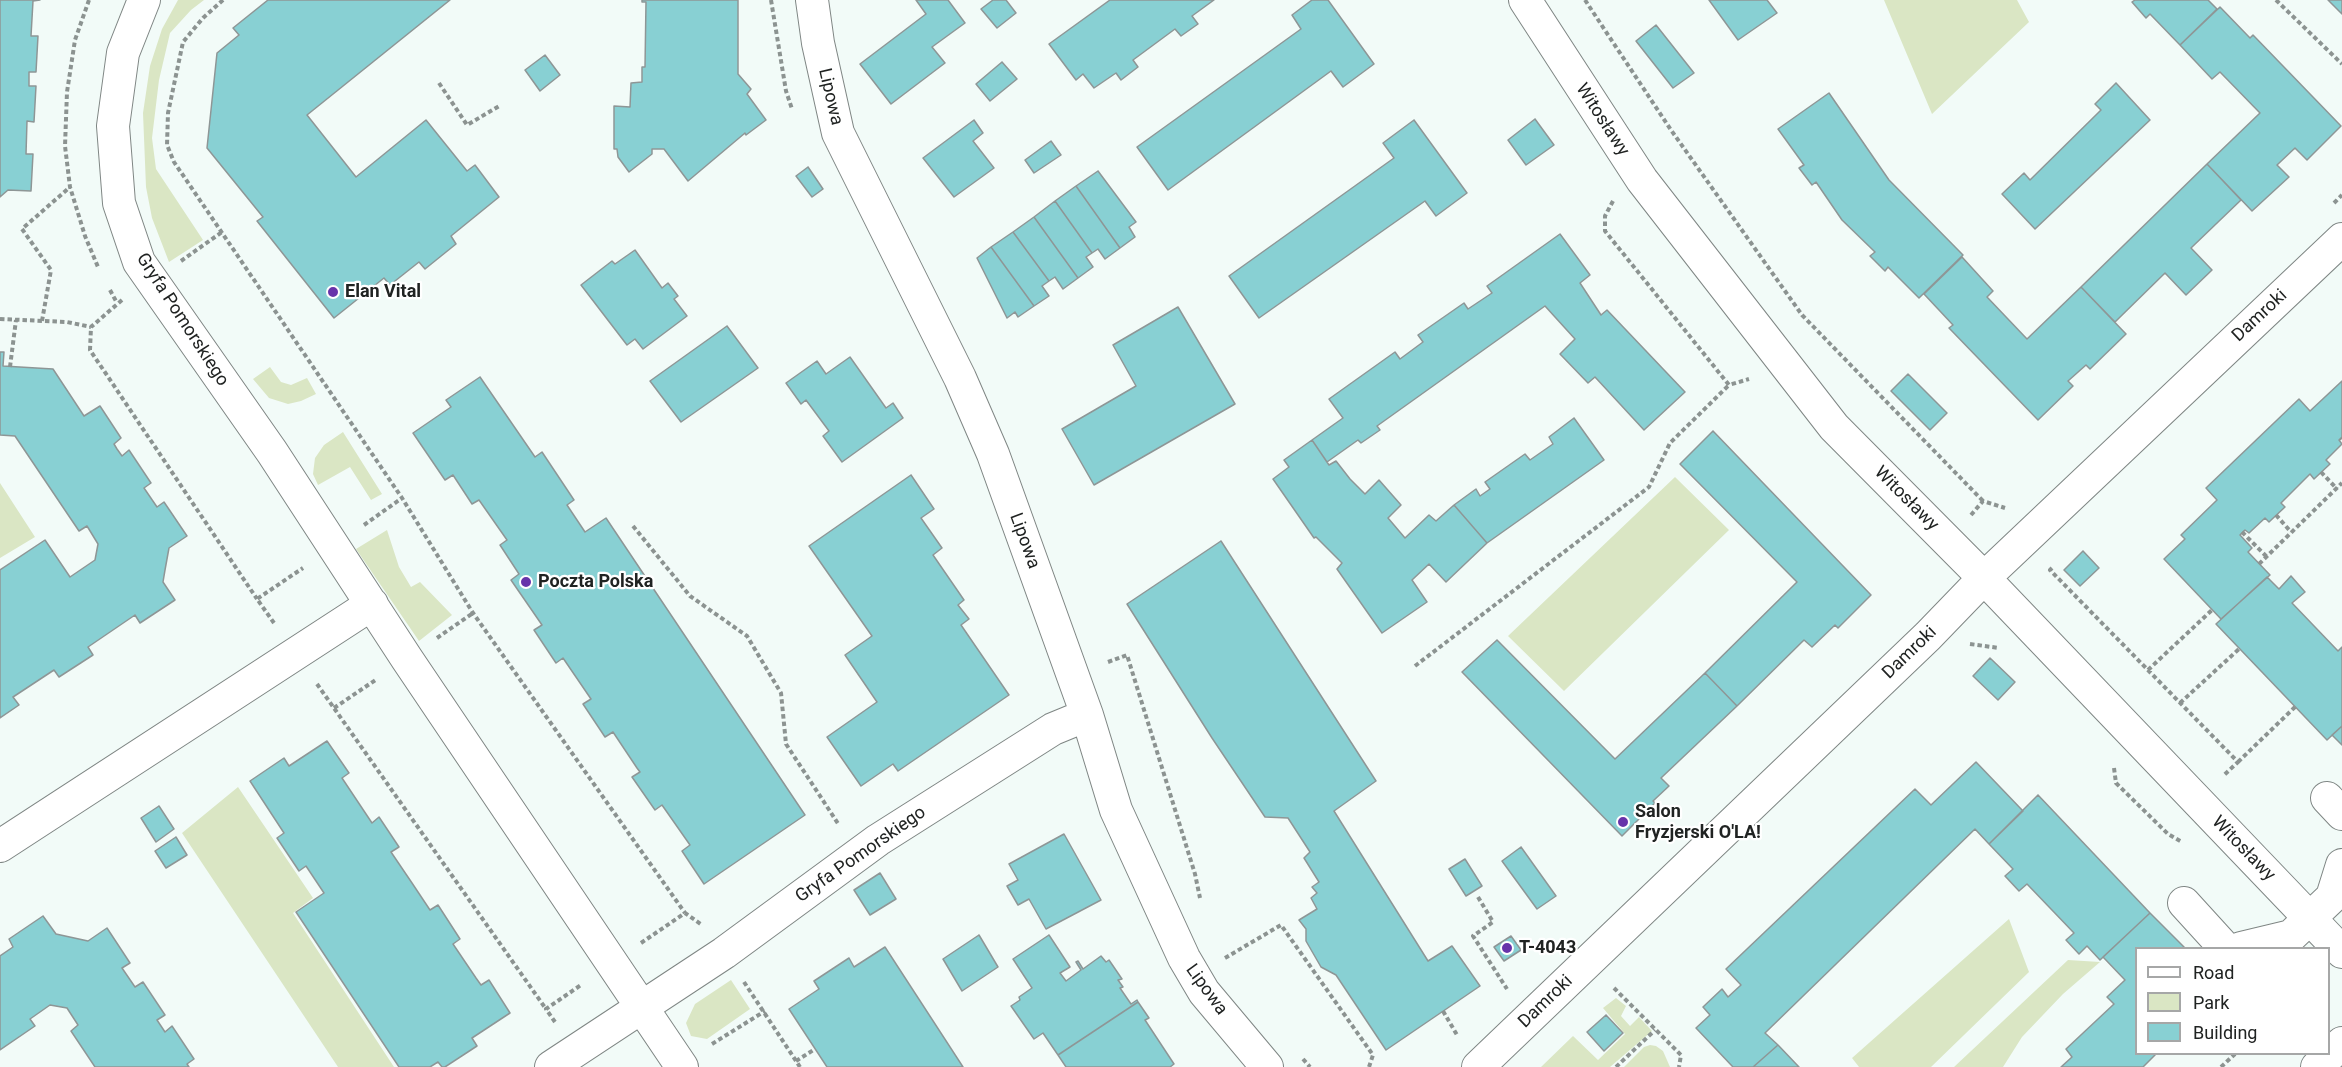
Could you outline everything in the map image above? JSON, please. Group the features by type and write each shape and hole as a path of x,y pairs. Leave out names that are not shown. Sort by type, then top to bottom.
{"street":[{"name":"Gryfa Pomorskiego","path":"144,0 123,53 113,126 119,203 140,262 272,452 682,1067"},
{"name":"Lipowa","path":"812,0 818,43 838,133 960,378 993,454 1087,715 1116,810 1184,958 1204,992 1267,1067"},
{"name":"Witosławy","path":"1525,0 1635,171 1834,427 1983,578 2342,952"},
{"name":"Damroki","path":"1470,1055 1928,636 1983,578 2342,239"},
{"path":"0,846 372,604"},
{"name":"Gryfa Pomorskiego","path":"550,1067 723,952 878,840 1053,729 1087,715"},
{"path":"2245,947 2291,936 2332,897 2342,865"},
{"path":"2184,903 2224,947"},
{"path":"2330,1055 2342,1043"},
{"path":"2317,1067 2330,1055"}],"path":[{"path":"223,0 203,18 183,42 168,113 167,145 174,162 402,498 473,613 685,913 705,927"},
{"path":"1585,0 1671,130 1802,315 1983,501"},
{"path":"2276,0 2342,64"},
{"path":"439,83 467,125 501,105"},
{"path":"42,321 51,270 22,229 70,187"},
{"path":"1619,194 1605,216 1605,231 1729,385"},
{"path":"117,303 91,327 90,350 257,599"},
{"path":"0,319 67,322 91,327"},
{"path":"10,367 16,320"},
{"path":"1415,666 1649,487 1670,443 1729,385 1755,379"},
{"path":"2321,472 2337,489"},
{"path":"2259,564 2342,483"},
{"path":"358,529 402,498"},
{"path":"2276,516 2291,532"},
{"path":"633,526 690,596 747,636 781,693 786,744 842,830 848,823"},
{"path":"2242,532 2267,557"},
{"path":"2058,561 2050,570 2238,762"},
{"path":"2148,670 2212,610"},
{"path":"435,639 473,613"},
{"path":"2180,703 2239,649"},
{"path":"1072,673 1127,655 1196,874 1201,902"},
{"path":"382,675 334,708 546,1009"},
{"path":"2230,784 2223,776 2295,707"},
{"path":"1478,897 1493,922 1473,936 1512,998"},
{"path":"573,990 685,913"},
{"path":"1224,959 1281,925 1373,1055 1369,1067"},
{"path":"1220,950 1230,967"},
{"path":"742,980 765,1011 800,1067"},
{"path":"1613,988 1681,1055 1679,1067"},
{"path":"710,1046 765,1011"},
{"path":"1443,1011 1470,1055"},
{"path":"1616,1067 1655,1030"},
{"path":"796,1061 814,1048"},
{"path":"1296,1051 1310,1067"},
{"path":"2221,1067 2233,1055"}],"green space":[{"path":"178,0 204,0 191,10 170,33 159,80 152,138 156,169 203,240 169,262 152,218 146,187 143,113 150,66 162,29"},
{"path":"1884,0 2017,0 2029,22 1932,114"},
{"path":"270,367 281,382 291,385 307,378 316,394 288,404 269,398 253,379"},
{"path":"343,432 382,494 371,500 350,467 318,485 313,474 315,458 324,445"},
{"path":"1675,477 1729,530 1564,691 1508,636"},
{"path":"0,483 35,537 0,558"},
{"path":"387,530 399,567 411,587 420,582 452,615 419,641 356,549"},
{"path":"238,787 313,898 293,913 394,1067 338,1067 182,833"},
{"path":"2009,919 2029,972 1931,1067 1859,1067 1852,1058"},
{"path":"2068,960 2100,962 2063,994 2022,1037 2003,1067 1954,1067"},
{"path":"731,980 750,1009 707,1039 691,1036 686,1023 695,1004"},
{"path":"1616,998 1626,1006 1621,1016 1630,1026 1639,1017 1652,1031 1610,1067 1541,1067 1573,1036 1598,1060 1625,1034 1603,1008"},
{"path":"1650,1045 1663,1051 1670,1067 1624,1067 1644,1047"}],"building":[{"path":"0,0 40,0 33,1 31,36 38,36 36,72 29,72 29,86 36,86 34,122 27,121 26,154 33,154 31,191 8,190 0,197"},
{"path":"268,0 450,0 307,115 356,177 426,120 467,171 475,165 499,197 451,236 456,244 425,269 419,262 390,285 384,278 334,318 257,221 263,217 207,148 217,53 239,35 233,28"},
{"path":"642,0 738,0 738,74 751,89 747,94 766,120 746,135 745,133 688,181 664,149 652,149 652,154 629,172 618,157 617,149 614,149 614,106 630,107 631,83 642,82 642,67 645,67 646,2"},
{"path":"916,0 948,0 965,23 932,47 945,63 891,104 860,64 926,14"},
{"path":"993,0 1006,0 1016,13 997,28 981,9"},
{"path":"1110,0 1214,0 1192,16 1198,24 1181,36 1175,29 1133,60 1138,67 1121,80 1116,73 1094,88 1083,74 1076,80 1049,44"},
{"path":"1312,0 1328,0 1374,64 1343,87 1331,71 1168,190 1137,147 1301,29 1292,15"},
{"path":"1709,0 1767,0 1777,13 1738,40"},
{"path":"2135,0 2208,0 2217,9 2180,45 2150,14 2146,18 2132,2"},
{"path":"2328,0 2342,0 2342,14"},
{"path":"2220,7 2250,38 2253,35 2341,126 2307,160 2295,148 2277,165 2289,177 2252,211 2207,164 2260,113 2220,72 2212,79 2180,45"},
{"path":"1656,25 1694,73 1673,88 1636,41"},
{"path":"545,55 560,75 540,91 525,70"},
{"path":"1002,62 1017,79 990,101 976,84"},
{"path":"2116,83 2150,120 2035,229 2002,194 2024,173 2030,180 2101,110 2095,104"},
{"path":"1829,93 1889,180 1963,255 1919,298 1888,267 1885,271 1870,256 1875,252 1842,220 1816,182 1812,185 1799,168 1804,165 1778,129"},
{"path":"1535,119 1554,145 1526,165 1508,140"},
{"path":"974,120 983,133 973,141 994,168 954,197 923,158"},
{"path":"1414,120 1467,193 1436,216 1425,201 1259,318 1229,276 1394,158 1383,143"},
{"path":"1051,141 1061,155 1034,173 1025,160"},
{"path":"2207,164 2241,200 2191,248 2212,270 2186,295 2165,273 2115,322 2081,287"},
{"path":"808,167 823,189 812,197 796,176"},
{"path":"1098,171 1136,222 1129,227 1135,237 1120,248 1076,186"},
{"path":"1076,186 1120,248 1105,259 1098,249 1092,253 1055,201"},
{"path":"1055,201 1092,253 1086,257 1093,267 1078,278 1034,217"},
{"path":"1034,217 1078,278 1063,289 1055,277 1049,281 1013,232"},
{"path":"1013,232 1049,281 1042,286 1049,296 1034,306 991,247"},
{"path":"1560,234 1590,275 1580,283 1601,315 1607,310 1685,392 1644,430 1595,377 1588,383 1560,354 1575,339 1545,306 1377,426 1380,430 1361,443 1358,440 1327,462 1312,440 1343,418 1329,399 1395,352 1400,359 1423,342 1418,335 1464,303 1468,309 1492,293 1487,286"},
{"path":"991,247 1034,306 1018,317 1015,312 1007,318 977,258"},
{"path":"635,250 662,288 668,283 678,296 674,299 687,316 643,349 635,339 627,345 581,285 612,261 615,264"},
{"path":"1962,257 1993,291 1987,297 2027,339 2081,287 2126,334 2090,369 2086,365 2068,381 2073,386 2038,420 1949,328 1953,325 1924,294"},
{"path":"1178,307 1235,404 1094,485 1062,429 1136,386 1113,345"},
{"path":"727,326 758,368 681,422 650,381"},
{"path":"0,352 4,352 3,366 53,369 84,416 100,406 121,438 114,444 117,449 122,456 129,450 151,483 144,488 157,507 164,502 187,536 169,548 163,582 175,600 140,623 135,615 88,647 93,655 59,677 54,670 13,697 19,705 0,718 0,570 45,540 70,577 95,560 98,544 87,526 79,531 15,436 0,435"},
{"path":"850,357 886,408 893,403 903,418 842,462 823,436 829,431 806,400 801,404 786,383 817,361 826,374"},
{"path":"1908,374 1947,413 1930,430 1891,391"},
{"path":"480,377 535,457 542,452 574,500 567,505 585,532 606,518 805,815 704,884 682,851 690,845 662,805 655,810 632,777 640,772 613,732 605,737 583,704 591,699 563,658 556,663 534,630 542,625 511,580 519,574 500,545 507,540 479,500 472,504 453,475 445,480 413,433 451,407 446,400"},
{"path":"2342,381 2342,437 2339,440 2342,444 2326,460 2330,464 2314,479 2310,474 2281,503 2285,507 2269,522 2265,518 2249,533 2245,530 2240,535 2252,548 2248,552 2270,575 2221,619 2164,559 2185,539 2181,535 2217,500 2206,488 2299,399 2310,411"},
{"path":"1574,418 1604,460 1487,543 1454,505 1476,489 1480,496 1490,489 1485,482 1525,454 1530,460 1553,444 1549,437"},
{"path":"1713,431 1871,595 1838,628 1835,625 1812,647 1804,640 1737,706 1705,673 1797,582 1680,464"},
{"path":"1312,440 1329,465 1336,461 1365,494 1379,480 1401,505 1388,518 1405,538 1429,515 1436,521 1454,505 1487,543 1446,582 1429,564 1412,580 1427,602 1382,633 1337,569 1342,563 1316,537 1314,538 1273,479 1289,467 1284,460"},
{"path":"911,475 934,509 921,518 942,548 933,555 964,600 958,605 969,619 961,625 1009,695 898,771 893,764 861,786 827,737 877,702 845,655 872,636 809,546"},
{"path":"1221,541 1376,781 1334,811 1428,961 1452,946 1480,986 1386,1050 1336,975 1321,967 1306,941 1306,929 1299,920 1317,909 1311,898 1317,893 1312,887 1319,882 1304,858 1310,852 1288,818 1265,817 1127,604"},
{"path":"2083,551 2099,568 2080,586 2064,570"},
{"path":"2291,576 2305,592 2292,603 2338,651 2342,647 2342,726 2327,740 2216,624 2267,577 2279,589"},
{"path":"1497,640 1615,759 1705,673 1737,706 1661,778 1669,786 1622,836 1462,672"},
{"path":"1990,658 2015,682 1998,700 1973,676"},
{"path":"2342,726 2342,745 2332,735"},
{"path":"327,741 349,773 342,778 372,823 379,817 399,847 391,852 430,910 438,905 460,939 453,944 481,985 489,980 510,1013 472,1038 477,1046 445,1067 438,1062 430,1067 399,1067 296,912 324,893 306,866 299,871 277,838 284,833 250,781 284,758 289,766"},
{"path":"1976,762 2023,811 1989,844 1975,829 1765,1033 1778,1045 1753,1067 1733,1067 1696,1028 1710,1015 1703,1007 1722,989 1728,997 1741,985 1726,969 1915,789 1931,805"},
{"path":"2038,795 2150,913 2100,960 2087,946 2079,954 2066,940 2074,933 2027,884 2019,891 2005,876 2013,869 1989,844"},
{"path":"159,806 174,829 156,842 141,818"},
{"path":"1064,834 1101,900 1046,929 1029,899 1018,905 1007,886 1018,880 1009,864"},
{"path":"176,837 187,855 166,868 155,851"},
{"path":"1521,847 1556,896 1537,909 1502,861"},
{"path":"1465,859 1482,886 1466,896 1449,869"},
{"path":"880,873 896,899 870,915 854,890"},
{"path":"2150,913 2184,947 2135,947 2135,1055 2155,1055 2143,1067 2061,1067 2072,1057 2066,1049 2114,1004 2107,997 2125,980 2103,957"},
{"path":"43,916 56,934 88,941 107,928 130,963 122,968 135,987 143,982 165,1015 157,1020 165,1032 172,1026 194,1059 187,1064 189,1067 95,1067 71,1031 78,1025 67,1008 50,1005 30,1019 35,1026 0,1050 0,956 13,947 9,939"},
{"path":"979,935 998,967 962,991 943,959"},
{"path":"1049,935 1070,967 1060,973 1066,981 1081,970 1076,962 1078,961 1083,969 1101,956 1106,962 1109,960 1122,979 1118,980 1123,987 1120,988 1131,1004 1137,1000 1138,1002 1058,1055 1043,1033 1034,1039 1011,1006 1032,988 1013,959"},
{"name":"T-4043","path":"1511,936 1521,950 1504,961 1494,947"},
{"path":"885,947 963,1067 827,1067 789,1009 819,989 814,981 849,958 854,967"},
{"path":"1138,1002 1149,1018 1145,1020 1174,1064 1170,1067 1066,1067 1058,1055"},
{"path":"1606,1015 1623,1033 1604,1051 1587,1032"},
{"path":"1778,1045 1799,1067 1753,1067"}],"place":[{"name":"Elan Vital","path":"333,292"},
{"name":"Poczta Polska","path":"526,582"},
{"name":"Salon Fryzjerski O'LA!","path":"1623,822"},
{"name":"T-4043","path":"1507,948"}]}
